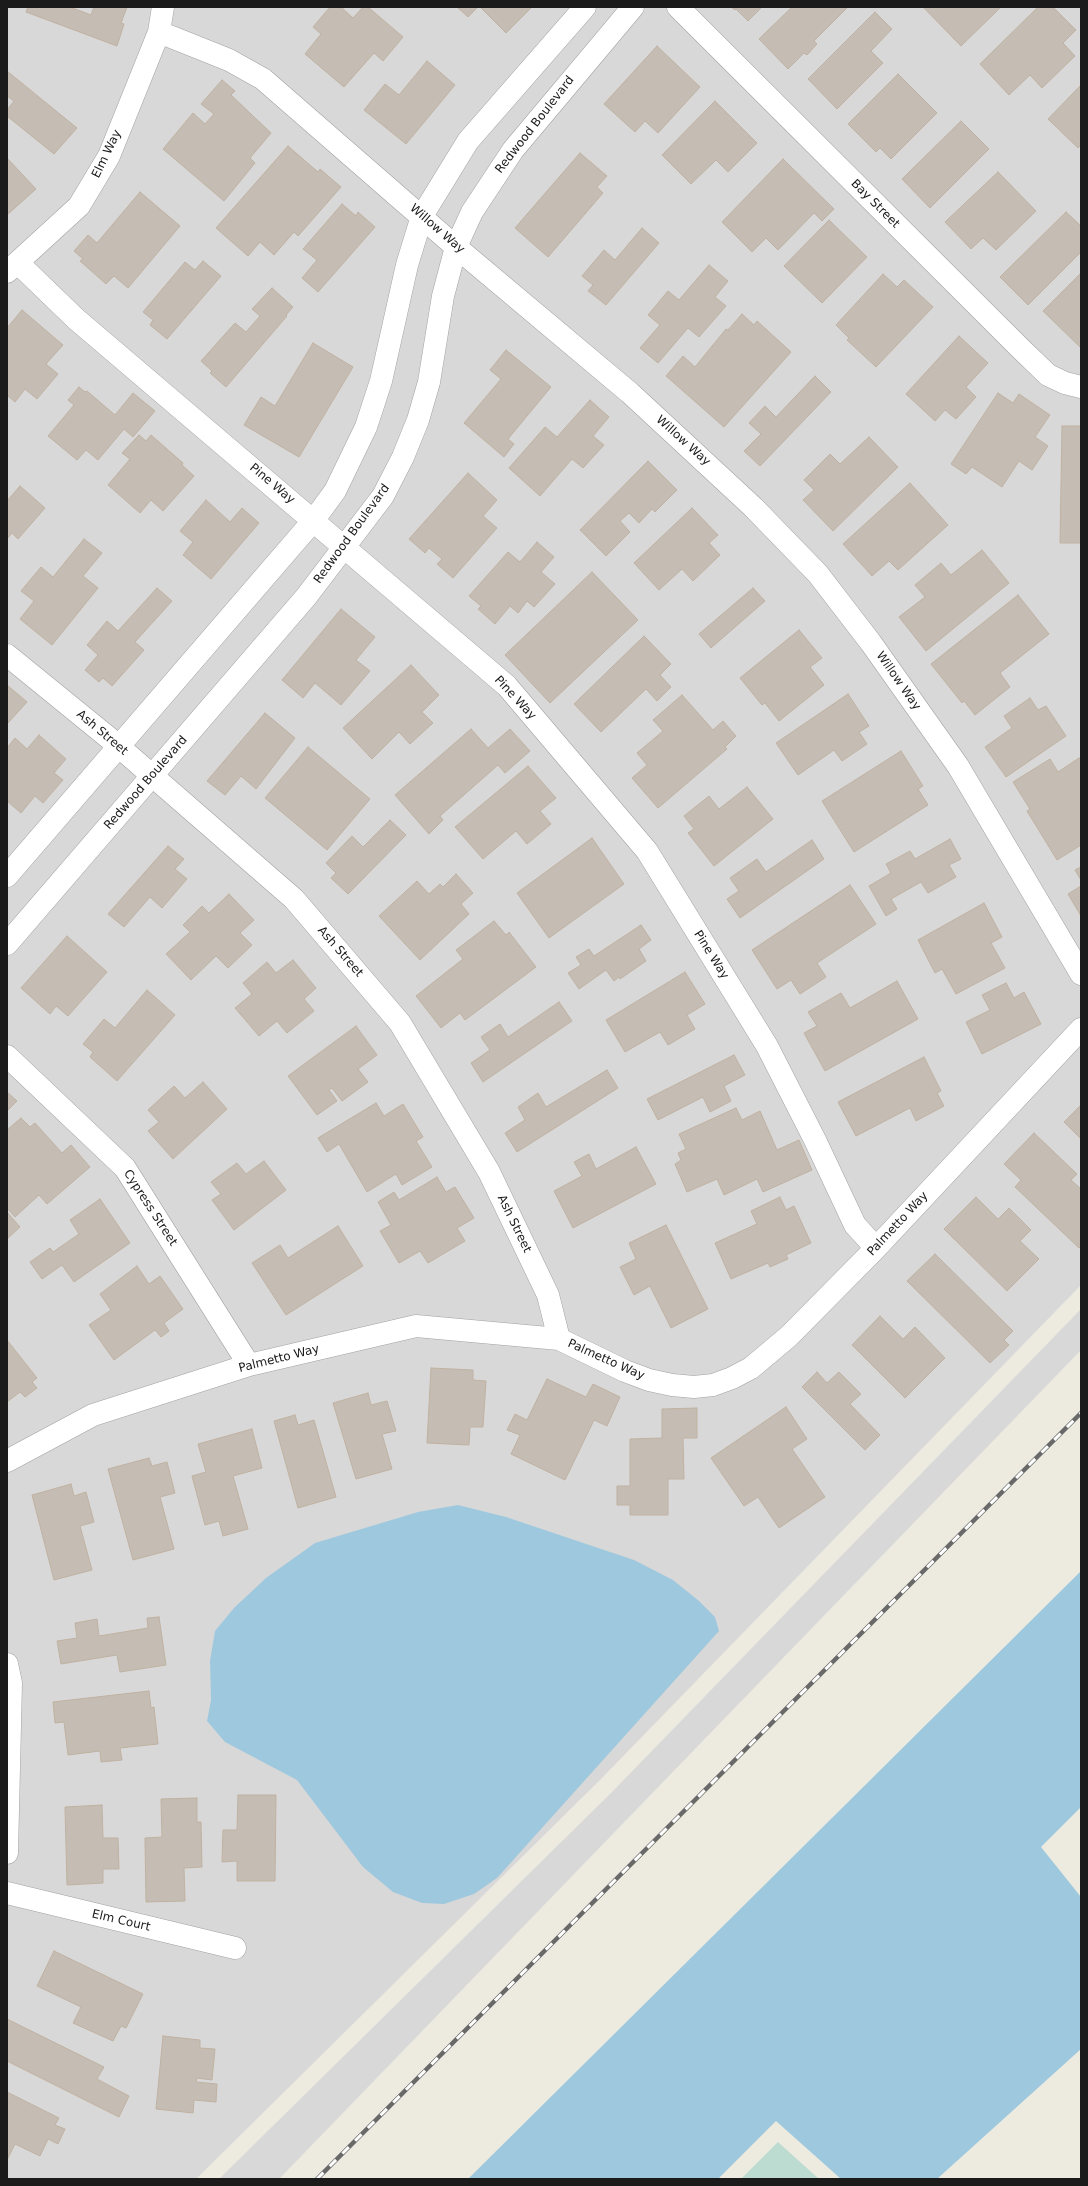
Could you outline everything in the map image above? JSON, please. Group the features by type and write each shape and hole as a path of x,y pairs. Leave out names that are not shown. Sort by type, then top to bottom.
{"street":[{"name":"Elm Way","path":"12,268 79,206 109,156 158,32 162,7"},
{"path":"7,876 313,521 335,491 366,427 380,381 407,265 422,216 468,142 585,7"},
{"name":"Redwood Boulevard","path":"7,944 306,597 383,496 403,457 418,420 429,382 443,296 456,247 472,212 513,150 633,7"},
{"name":"Bay Street","path":"678,7 1021,349 1048,374 1065,383 1081,387"},
{"name":"Willow Way","path":"158,32 229,60 263,79 456,247 624,388 698,454 753,507 818,574 871,643 958,766 1081,974"},
{"name":"Pine Way","path":"12,268 76,318 507,686 647,851 767,1046 815,1140 855,1225 876,1248"},
{"name":"Ash Street","path":"7,655 119,746 294,898 400,1022 489,1172 548,1295 559,1339"},
{"name":"Palmetto Way","path":"7,1461 93,1415 249,1365 416,1326 559,1339 625,1371 649,1380 694,1388 713,1385 751,1368 767,1355 876,1248 1081,1029"},
{"name":"Cypress Street","path":"7,1056 125,1168 249,1365"},
{"path":"7,1664 11,1683 7,1853"},
{"name":"Elm Court","path":"7,1893 235,1948"}],"shaded area":[{"path":"7,7 1081,7 1081,1285 600,1780 196,2179 7,2179"},
{"path":"1081,1309 1081,1350 279,2179 219,2179 612,1792"},
{"path":"458,1505 506,1517 634,1560 673,1580 699,1601 715,1617 719,1631 497,1878 474,1894 444,1904 422,1903 393,1892 363,1867 297,1780 225,1742 207,1721 211,1700 210,1661 215,1631 234,1608 266,1578 315,1543 418,1512"},
{"path":"1081,1571 1081,1807 1041,1847 1081,1897 1081,2049 937,2179 841,2179 776,2121 718,2179 468,2179"},
{"path":"778,2142 819,2179 741,2179"}],"building":[{"path":"28,7 70,7 91,15 94,7 127,7 121,23 124,24 117,46 26,12"},
{"path":"330,7 341,7 353,18 363,7 368,7 403,37 383,61 374,53 344,87 305,54 321,34 313,27"},
{"path":"457,7 478,7 468,17"},
{"path":"480,7 532,7 506,33"},
{"path":"731,7 762,7 748,21 736,9 735,10"},
{"path":"792,7 848,7 814,41 817,44 807,55 804,53 788,69 759,39"},
{"path":"923,7 1001,7 961,46"},
{"path":"1038,7 1053,7 1076,30 1063,43 1075,56 1042,88 1030,75 1009,95 980,64"},
{"path":"875,12 892,29 871,51 883,63 837,109 808,79"},
{"path":"657,46 700,87 658,133 645,121 635,132 604,104"},
{"path":"427,61 455,85 406,144 364,110 385,84 399,95"},
{"path":"7,71 77,128 54,154 7,116 7,110 14,101 7,96"},
{"path":"898,74 937,113 891,159 880,148 876,152 848,124"},
{"path":"222,80 235,91 231,95 271,133 250,158 255,163 224,201 163,149 193,113 205,124 214,114 201,104"},
{"path":"1081,85 1081,145 1078,148 1048,119"},
{"path":"715,101 757,143 728,172 716,160 691,184 662,155"},
{"path":"961,121 989,149 930,208 902,179"},
{"path":"288,146 318,172 320,169 341,187 298,236 294,232 274,255 260,242 248,256 216,228"},
{"path":"580,153 607,176 597,187 603,193 548,257 515,228"},
{"path":"7,158 36,189 7,215"},
{"path":"783,159 834,209 822,221 814,213 778,250 766,238 752,252 722,222"},
{"path":"998,172 1036,211 996,250 983,238 971,249 945,222"},
{"path":"140,192 180,226 128,288 114,276 106,284 80,261 83,259 74,251 88,235 97,243"},
{"path":"342,204 356,216 358,212 375,227 318,292 302,278 317,260 303,249"},
{"path":"1066,212 1081,226 1081,252 1028,305 1000,277"},
{"path":"829,220 867,257 822,303 784,266"},
{"path":"642,228 659,243 606,305 588,291 593,285 582,276 604,250 615,260"},
{"path":"203,261 221,276 167,339 150,325 153,320 143,312 185,262 195,270"},
{"path":"709,265 728,281 715,297 726,306 699,337 688,328 658,363 640,348 660,325 648,315 668,291 679,300"},
{"path":"1081,273 1081,348 1043,311"},
{"path":"883,274 897,287 904,280 933,307 876,367 847,340 849,338 836,325"},
{"path":"272,288 293,307 226,387 210,373 212,371 201,361 235,323 246,332 260,316 252,309"},
{"path":"22,310 63,345 46,364 58,374 37,399 25,389 15,402 7,395 7,328"},
{"path":"742,314 754,325 757,321 791,352 724,427 666,376 683,356 695,367 726,329 728,330"},
{"path":"959,336 988,363 966,387 976,397 956,419 945,410 935,421 906,394"},
{"path":"313,343 353,367 299,457 244,425 261,397 275,406"},
{"path":"506,350 551,387 508,439 514,444 504,457 464,423 501,379 490,370"},
{"path":"815,376 831,392 760,466 744,451 761,434 749,423 765,406 776,417"},
{"path":"79,387 85,392 87,391 115,415 133,393 155,411 133,437 124,429 98,460 86,450 77,460 48,436 74,405 68,400"},
{"path":"998,393 1013,403 1019,394 1050,415 1035,437 1048,446 1032,470 1019,461 1002,487 972,467 966,474 951,464"},
{"path":"590,400 609,417 593,436 604,445 583,468 572,459 540,496 509,468 545,427 557,437"},
{"path":"1062,426 1081,426 1081,543 1060,543"},
{"path":"139,435 146,441 151,435 183,463 182,465 194,476 163,511 151,500 140,513 108,485 130,459 122,453"},
{"path":"869,437 898,467 833,531 803,500 814,490 804,480 830,454 840,464"},
{"path":"648,461 677,490 655,512 652,509 639,523 629,513 620,521 630,532 606,556 580,530"},
{"path":"468,473 497,500 483,516 497,528 453,578 437,564 442,559 429,548 425,553 409,539"},
{"path":"910,483 948,525 898,570 889,561 872,576 843,544"},
{"path":"20,486 45,508 18,539 12,533 7,539 7,501"},
{"path":"206,500 230,522 242,508 259,523 211,579 183,555 193,542 180,531"},
{"path":"692,508 718,535 709,543 720,555 693,581 682,569 659,590 634,563"},
{"path":"84,539 102,553 83,576 98,588 52,645 20,619 34,601 21,591 41,567 53,577"},
{"path":"537,542 554,557 541,572 555,584 534,607 527,601 518,613 510,606 495,624 478,609 481,606 469,596 508,552 520,562"},
{"path":"982,550 1009,583 926,651 899,617 925,597 915,585 941,563 951,575"},
{"path":"592,572 638,620 550,703 505,655"},
{"path":"157,588 172,601 135,642 144,650 112,686 103,678 99,682 85,670 98,655 87,645 107,621 118,631"},
{"path":"753,588 765,601 711,648 699,634"},
{"path":"1018,595 1049,634 1000,673 1010,687 975,715 964,701 962,703 931,664"},
{"path":"341,609 375,637 356,660 370,671 341,705 315,683 303,698 282,680"},
{"path":"799,630 822,658 810,667 824,685 779,721 765,703 762,705 740,678"},
{"path":"644,636 671,664 660,675 671,687 657,701 646,689 601,732 574,704"},
{"path":"411,665 439,695 422,712 433,723 410,744 399,732 372,759 343,728"},
{"path":"7,685 27,702 7,724"},
{"path":"848,694 869,726 859,732 867,744 842,761 834,750 798,775 776,743"},
{"path":"682,695 713,730 723,721 736,736 725,747 727,749 658,808 632,778 647,765 637,753 663,731 653,720"},
{"path":"1030,698 1038,710 1046,706 1066,736 1006,777 985,747 1012,728 1004,716"},
{"path":"265,713 295,738 256,789 241,776 225,795 207,781"},
{"path":"471,729 488,748 510,729 530,751 505,773 498,765 440,816 443,820 429,834 395,795"},
{"path":"39,735 66,759 54,773 63,780 43,803 35,796 21,813 7,801 7,748 15,738 27,749"},
{"path":"308,747 370,799 327,850 265,798"},
{"path":"901,751 923,786 918,789 928,805 854,852 822,801"},
{"path":"1079,758 1081,761 1081,845 1057,860 1027,811 1030,809 1013,782 1050,759 1058,772"},
{"path":"528,766 556,798 540,811 551,824 527,844 516,831 483,859 455,827"},
{"path":"747,787 773,819 714,866 688,833 694,829 684,816 709,796 719,809"},
{"path":"390,820 406,835 348,894 331,878 336,873 326,863 352,836 363,847"},
{"path":"592,838 624,884 549,938 517,893"},
{"path":"950,839 961,859 949,865 956,877 928,893 921,882 891,899 897,909 886,916 869,886 891,873 886,864 910,851 915,859"},
{"path":"812,840 824,859 740,918 727,899 739,891 730,878 757,859 766,872"},
{"path":"168,846 184,859 175,869 187,879 162,908 150,897 124,927 108,914"},
{"path":"1081,867 1081,880 1075,870"},
{"path":"456,874 473,893 461,904 469,914 420,960 379,916 417,881 429,894 440,884 443,887"},
{"path":"850,885 876,924 817,963 826,977 800,994 791,980 777,989 752,950"},
{"path":"1081,886 1081,916 1068,894"},
{"path":"229,894 254,920 240,933 252,945 228,968 216,956 191,980 166,954 190,932 183,925 202,906 209,913"},
{"path":"984,903 1002,937 991,943 1005,968 956,994 942,969 935,973 918,940"},
{"path":"494,921 506,935 509,932 536,967 465,1020 460,1013 441,1028 416,996 463,959 456,950"},
{"path":"641,925 651,940 639,949 646,961 620,979 619,977 614,981 606,970 579,989 568,973 581,965 576,957 589,949 594,956"},
{"path":"67,936 107,972 68,1016 56,1006 50,1014 21,988"},
{"path":"293,960 316,988 304,999 314,1011 287,1033 277,1021 259,1036 235,1008 252,994 243,983 267,962 276,973"},
{"path":"685,972 705,1004 687,1015 695,1029 668,1045 660,1032 625,1052 606,1020"},
{"path":"897,981 918,1019 825,1071 804,1033 817,1026 808,1012 841,993 850,1008"},
{"path":"1006,983 1014,998 1024,992 1041,1024 982,1054 966,1022 990,1010 982,995"},
{"path":"147,990 175,1015 117,1081 90,1057 93,1052 83,1044 104,1019 115,1028"},
{"path":"559,1002 572,1021 483,1082 471,1063 490,1050 481,1037 500,1024 508,1037"},
{"path":"356,1026 377,1055 358,1069 368,1082 342,1101 332,1088 329,1090 337,1101 317,1115 288,1076"},
{"path":"734,1055 745,1075 724,1086 731,1101 710,1112 703,1097 658,1120 647,1099"},
{"path":"924,1057 941,1091 937,1093 944,1106 916,1121 910,1108 856,1136 838,1102"},
{"path":"607,1070 618,1088 517,1152 505,1133 525,1120 518,1107 538,1093 546,1107"},
{"path":"203,1082 227,1109 173,1159 148,1131 159,1122 148,1110 174,1086 185,1098"},
{"path":"7,1092 17,1101 7,1111"},
{"path":"376,1103 384,1116 403,1104 423,1137 416,1141 432,1167 402,1185 396,1174 367,1192 339,1144 327,1152 318,1138"},
{"path":"1081,1105 1081,1139 1064,1122"},
{"path":"736,1108 742,1120 760,1111 777,1150 799,1140 812,1170 763,1192 757,1179 724,1195 717,1179 687,1192 675,1164 681,1160 678,1153 686,1149 679,1134"},
{"path":"21,1118 30,1127 35,1123 62,1153 71,1145 90,1167 47,1204 39,1195 15,1217 7,1208 7,1130"},
{"path":"1034,1133 1077,1174 1071,1180 1081,1189 1081,1246 1079,1248 1015,1187 1021,1180 1004,1164"},
{"path":"636,1147 656,1184 573,1228 554,1191 582,1176 574,1162 589,1154 596,1169"},
{"path":"264,1161 286,1190 234,1230 212,1200 221,1194 211,1182 237,1163 246,1174"},
{"path":"437,1177 446,1192 455,1187 474,1218 457,1228 465,1241 428,1263 420,1251 399,1263 380,1231 391,1225 378,1202 394,1192 399,1200"},
{"path":"780,1197 786,1210 794,1206 811,1243 786,1255 788,1259 770,1267 768,1263 731,1279 715,1243 757,1224 751,1211"},
{"path":"976,1197 998,1219 1009,1208 1031,1230 1020,1241 1039,1259 1007,1291 944,1229"},
{"path":"100,1199 130,1243 74,1282 62,1265 42,1279 30,1262 50,1248 53,1252 79,1234 70,1220"},
{"path":"7,1212 20,1227 7,1239"},
{"path":"666,1225 708,1309 671,1328 650,1286 634,1295 620,1267 636,1259 629,1243"},
{"path":"338,1226 363,1266 286,1315 252,1263 280,1245 288,1258"},
{"path":"935,1254 1013,1331 1004,1340 1009,1345 990,1363 907,1281"},
{"path":"137,1266 149,1284 160,1276 183,1309 164,1323 169,1331 161,1337 155,1330 114,1360 89,1325 111,1310 100,1294"},
{"path":"880,1316 903,1339 915,1327 945,1358 905,1398 852,1345"},
{"path":"7,1340 37,1378 32,1382 37,1388 25,1397 20,1392 7,1402"},
{"path":"431,1368 473,1370 473,1380 486,1381 483,1427 470,1427 469,1445 427,1443"},
{"path":"817,1372 827,1383 839,1372 861,1394 850,1404 880,1435 865,1450 802,1387"},
{"path":"547,1379 586,1397 593,1384 620,1397 607,1426 594,1420 565,1480 511,1454 520,1435 507,1430 515,1414 527,1420"},
{"path":"368,1393 371,1405 387,1401 396,1431 382,1434 392,1469 356,1479 333,1403"},
{"path":"786,1407 807,1439 792,1449 825,1497 779,1528 758,1497 744,1506 711,1458"},
{"path":"697,1408 697,1438 683,1438 684,1479 668,1479 668,1515 630,1515 630,1505 617,1505 617,1486 630,1486 630,1439 662,1438 662,1409"},
{"path":"295,1415 298,1425 314,1420 336,1497 298,1508 274,1421"},
{"path":"252,1429 262,1468 233,1476 248,1529 223,1536 219,1521 205,1525 192,1476 206,1472 198,1444"},
{"path":"149,1458 152,1466 167,1462 175,1493 160,1497 174,1549 133,1560 108,1469"},
{"path":"71,1484 74,1496 86,1492 94,1522 80,1526 92,1570 54,1580 32,1495"},
{"path":"159,1617 166,1665 120,1672 117,1655 61,1664 57,1641 77,1638 75,1623 97,1619 99,1636 148,1628 147,1618"},
{"path":"149,1691 151,1708 154,1707 158,1744 120,1748 122,1760 101,1762 100,1751 68,1755 64,1722 55,1723 53,1702"},
{"path":"238,1795 276,1795 275,1881 237,1881 237,1861 222,1862 223,1830 237,1830"},
{"path":"197,1798 197,1822 201,1822 202,1867 184,1868 185,1901 146,1902 145,1838 162,1837 161,1799"},
{"path":"102,1805 103,1838 118,1838 119,1869 103,1869 103,1883 67,1885 65,1807"},
{"path":"54,1951 143,1994 126,2028 121,2026 113,2041 73,2023 81,2007 37,1986"},
{"path":"7,2019 104,2067 97,2079 129,2096 119,2117 7,2061"},
{"path":"163,2036 200,2040 200,2048 215,2049 212,2080 197,2078 196,2082 217,2084 216,2102 194,2100 193,2113 156,2109"},
{"path":"7,2092 59,2118 55,2125 65,2129 58,2144 48,2139 40,2156 15,2144 7,2160"}],"railway":[{"path":"317,2179 1081,1413"}]}
